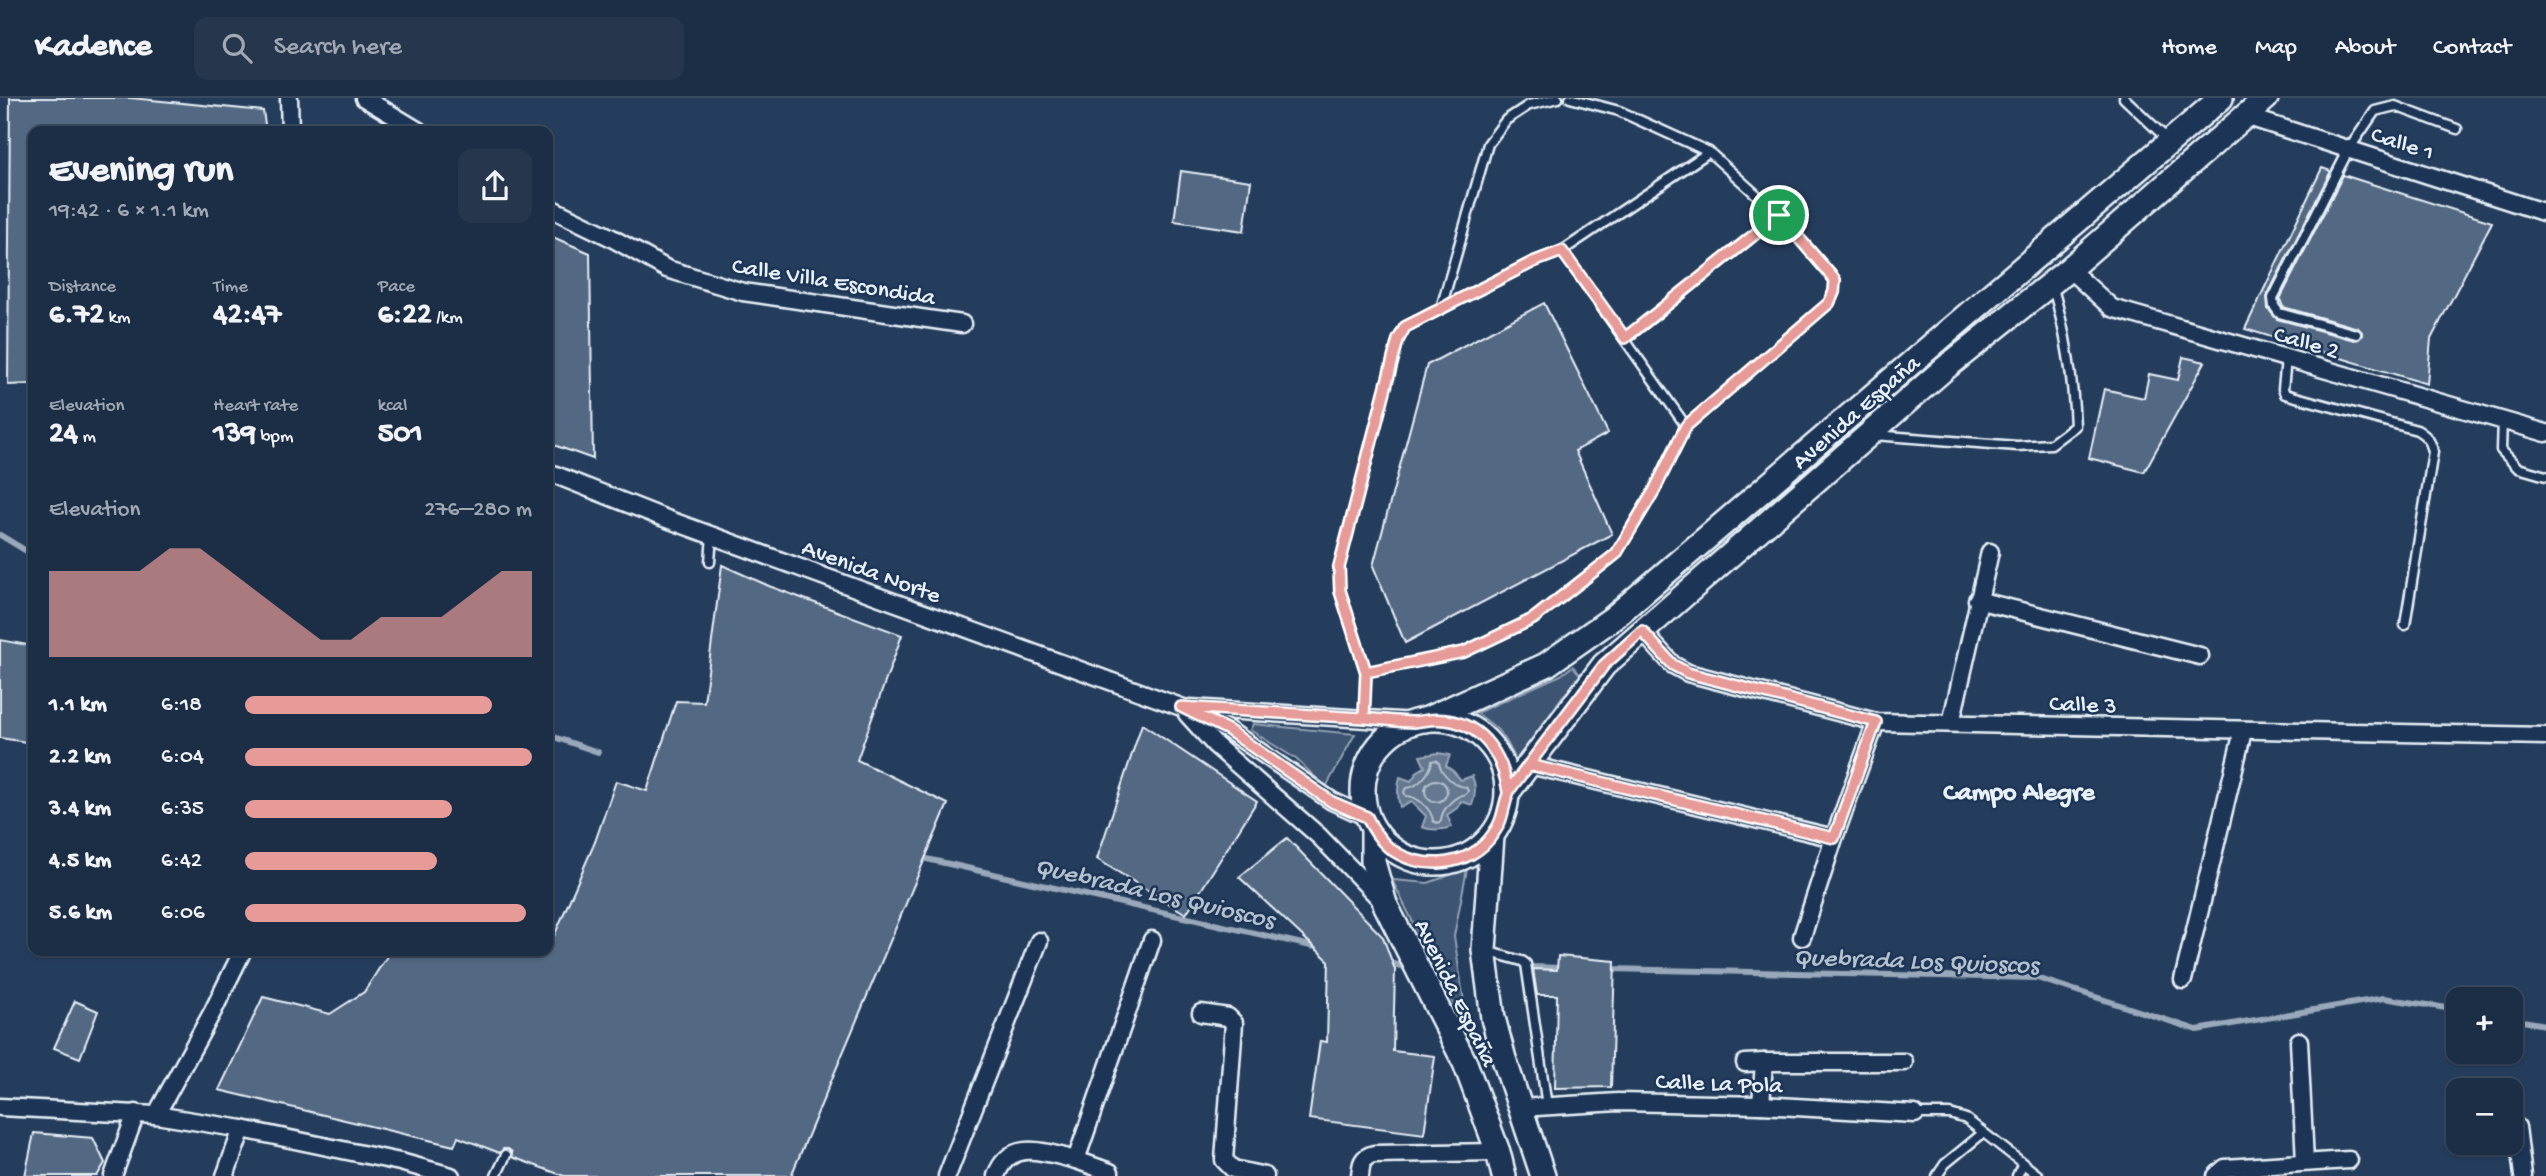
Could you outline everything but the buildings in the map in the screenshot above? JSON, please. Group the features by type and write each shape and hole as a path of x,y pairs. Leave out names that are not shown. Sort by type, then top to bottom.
{"main road":[{"name":"Avenida España","path":"1420,721 1546,665 1613,618 2221,98"},
{"name":"Avenida España","path":"1508,792 1604,665 1944,369 2060,275 2266,98"},
{"path":"1446,720 1466,726 1483,737 1497,753 1505,772 1508,792 1504,816 1492,836 1475,852 1454,861 1431,864 1408,859 1388,847 1370,823 1362,793 1366,770 1376,748 1394,732 1420,721 1446,720"},
{"name":"Avenida España","path":"1370,823 1373,862 1385,904 1465,1063 1498,1152 1504,1176"},
{"name":"Avenida España","path":"1492,836 1484,950 1493,1018 1543,1176"}],"street":[{"path":"289,98 290,126"},
{"path":"363,98 411,126"},
{"name":"Calle 1","path":"2245,116 2546,213"},
{"name":"Calle Villa Escondida","path":"553,209 667,269 743,292 962,324"},
{"name":"Calle 2","path":"2060,275 2112,308 2546,433"},
{"name":"Avenida Norte","path":"553,474 1181,707 1228,730 1332,802 1370,823"},
{"path":"1951,723 1990,552"},
{"path":"1977,600 2200,656"},
{"name":"Calle 3","path":"1642,631 1673,665 1688,673 1876,722 2546,736"},
{"path":"1181,707 1214,744 1320,836 1385,904"},
{"name":"Avenida Norte","path":"1181,707 1420,721"},
{"path":"1802,937 1876,722"},
{"path":"2183,980 2242,731"},
{"path":"1530,765 1834,838"},
{"path":"1076,1160 1152,940"},
{"path":"947,1176 1039,941"},
{"path":"156,1115 214,1011 240,956"},
{"path":"1201,1013 1228,1017 1234,1023 1224,1160 1233,1169 1265,1176"},
{"path":"2299,1041 2305,1162"},
{"path":"1761,1105 1764,1062"},
{"path":"1745,1063 1904,1062"},
{"name":"Calle La Pola","path":"1520,1108 1618,1102 1761,1105 1915,1114"},
{"path":"0,1107 156,1115 242,1129 400,1162 445,1175"},
{"path":"113,1176 136,1113"},
{"path":"225,1176 242,1129"},
{"path":"996,1176 1001,1163 1022,1151 1034,1150 1110,1172"},
{"path":"1360,1176 1362,1160 1374,1154 1498,1152"},
{"path":"2520,1155 2522,1176"},
{"path":"2216,1176 2225,1168 2349,1160"}],"lane":[{"path":"1441,309 1488,144 1506,120 1529,105 1558,98"},
{"path":"1366,672 1464,652 1533,619 1616,554 1654,491 1686,426 1829,303 1834,292 1835,280 1779,215 1709,152 1619,111 1570,98"},
{"path":"2124,98 2170,142"},
{"path":"2356,334 2279,313 2273,299 2349,149 2375,111 2395,106 2457,129"},
{"path":"1364,718 1366,672 1340,591 1339,567 1398,340 1405,327 1533,262 1562,251 1709,152"},
{"path":"1625,338 1779,215"},
{"path":"1562,251 1686,426"},
{"path":"1868,435 2017,446 2051,444 2075,426 2074,388 2059,311 2060,275"},
{"path":"2286,359 2283,389 2285,394 2417,430 2431,442 2433,452 2404,625"},
{"path":"2502,419 2501,450 2518,468 2546,476"},
{"path":"710,562 712,535"},
{"path":"1484,950 1526,964 1547,1106"},
{"path":"1915,1114 1950,1114 1966,1119 2039,1176"},
{"path":"1937,1176 1945,1164 1983,1133"},
{"path":"496,1176 506,1155"},
{"path":"2017,1176 2022,1165"}],"shaded area":[{"path":"1573,666 1582,677 1562,697 1516,765 1502,735 1476,713 1561,675"},
{"path":"1253,724 1355,734 1326,787 1296,759 1250,730"},
{"path":"1467,869 1454,936 1464,1002 1454,1005 1392,880 1428,883"}],"water":[{"path":"1438,753 1450,755 1446,766 1461,780 1472,776 1475,794 1472,805 1461,801 1457,808 1447,815 1452,827 1433,830 1422,827 1426,816 1412,802 1400,807 1398,788 1400,777 1411,781 1418,771 1425,767 1420,756"}],"waterway":[{"name":"Quebrada Los Quioscos","path":"0,535 28,552"},
{"name":"Quebrada Los Quioscos","path":"553,737 598,752"},
{"name":"Quebrada Los Quioscos","path":"918,857 1320,948"},
{"name":"Quebrada Los Quioscos","path":"1385,962 1409,968"},
{"name":"Quebrada Los Quioscos","path":"1529,967 1562,968"},
{"name":"Quebrada Los Quioscos","path":"1608,969 2037,978 2197,1030 2384,998 2446,1008"},
{"name":"Quebrada Los Quioscos","path":"2523,1021 2546,1025"}],"district":[{"name":"Campo Alegre","path":"2019,790"}],"route":[{"path":"1779,215 1625,338 1562,251 1533,262 1405,327 1398,340 1339,567 1340,591 1366,672 1364,718 1415,722 1446,720 1466,726 1483,737 1497,753 1505,772 1508,792 1604,665 1642,631 1673,665 1688,673 1876,722 1834,838 1530,765 1508,792 1504,816 1492,836 1475,852 1454,861 1431,864 1408,859 1388,847 1373,830 1367,817 1332,802 1228,730 1181,707 1364,718 1366,672 1464,652 1533,619 1616,554 1654,491 1686,426 1829,303 1835,280 1779,215"}]}
